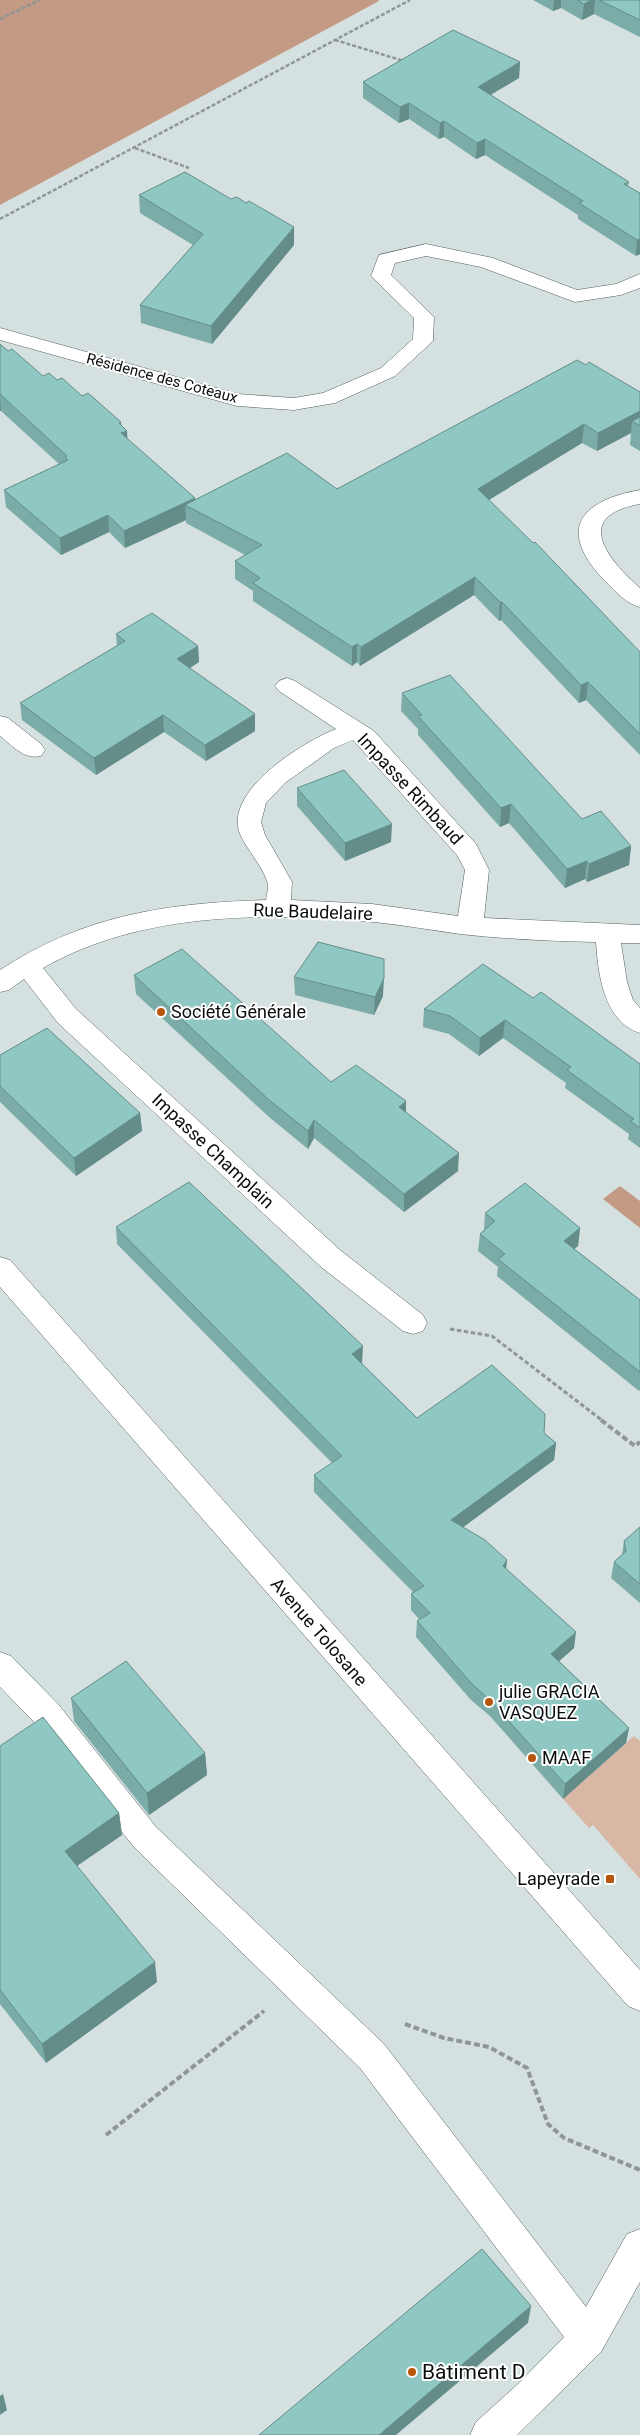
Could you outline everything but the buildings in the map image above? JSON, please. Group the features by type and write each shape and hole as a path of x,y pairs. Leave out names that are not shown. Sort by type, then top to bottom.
{"street":[{"name":"Résidence des Coteaux","path":"0,334 237,400 294,404 328,399 388,372 423,341 424,317 381,276 386,259 426,250 435,251 486,262 575,296 621,289 640,280"},
{"path":"640,497 623,499 603,507 592,517 590,531 594,549 606,568 640,600"},
{"name":"Impasse Rimbaud","path":"287,686 366,736 467,850 477,870 471,906 471,926"},
{"path":"0,724 33,750"},
{"path":"278,910 280,882 252,835 249,822 254,800 277,777 326,742 355,730"},
{"name":"Rue Baudelaire","path":"0,983 27,964 92,933 140,921 193,912 247,909 372,913 535,932 640,934"},
{"path":"608,934 611,977 628,1015 640,1023"},
{"name":"Impasse Champlain","path":"27,964 67,1016 330,1258 413,1323"},
{"name":"Avenue Tolosane","path":"0,1268 640,1995"},
{"path":"0,1666 47,1714 146,1837 372,2056 588,2339"},
{"path":"489,2435 531,2397 588,2339 640,2247"}],"path":[{"path":"0,19 40,0"},
{"path":"0,220 410,0"},
{"path":"335,40 407,62"},
{"path":"134,148 189,168"},
{"path":"413,1323 492,1336 635,1446 640,1442"}],"shaded area":[{"path":"0,0 378,0 379,1 0,205"},
{"path":"620,1186 640,1201 640,1228 603,1199"},
{"path":"634,1736 640,1741 640,1879 593,1825 589,1828 563,1799"}],"place":[{"name":"Société Générale","path":"161,1012"},
{"name":"julie GRACIA VASQUEZ","path":"489,1702"},
{"name":"MAAF","path":"532,1758"},
{"name":"Lapeyrade","path":"610,1879"},
{"name":"Bâtiment D","path":"412,2372"}]}
